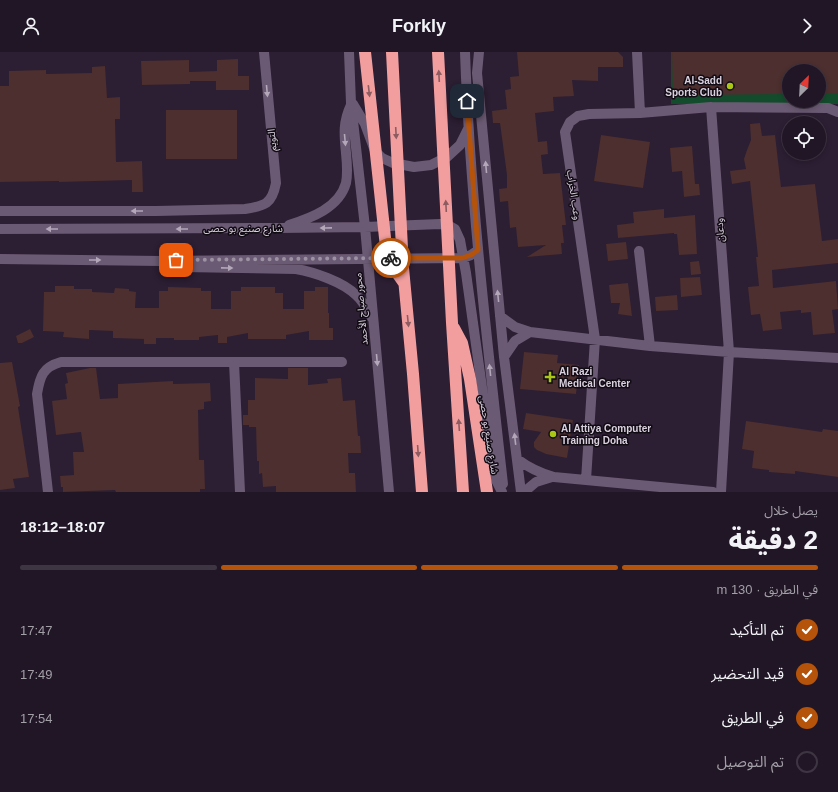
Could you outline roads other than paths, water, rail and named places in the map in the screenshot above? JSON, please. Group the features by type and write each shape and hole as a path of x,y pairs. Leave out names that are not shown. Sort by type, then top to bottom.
{"highway":[{"path":"366,52 386,247 393,268 404,282"},
{"path":"392,52 404,282 422,492"},
{"path":"438,52 452,323 463,492"},
{"path":"452,323 462,343 470,379 487,492"}],"street":[{"name":"التويم","path":"246,209 260,207 268,202 273,195 276,182 264,52"},
{"name":"محور صباح الأحمد","path":"349,52 351,103 365,227 389,492"},
{"path":"465,52 468,128 478,250 503,492"},
{"path":"636,52 640,113"},
{"path":"479,54 477,73 500,316 521,492"},
{"path":"351,103 365,124 375,151 382,158 393,163 414,167 431,165 447,157 460,145 468,128"},
{"path":"278,228 308,219 321,212 342,193 346,183 347,169 344,130 345,121 351,103"},
{"name":"وعب الخراب","path":"586,480 595,339 565,132 570,122 578,116 589,114 640,113 711,107 828,108 838,112"},
{"name":"ودعان","path":"711,107 729,352 720,492"},
{"name":"شارع صنيع بو حصى","path":"0,211 156,211 246,209"},
{"name":"شارع صنيع بو حصى","path":"0,229 278,228 448,225 455,229 458,233 476,342 492,459 496,480 503,492"},
{"path":"0,259 162,261 462,258 471,255 478,250"},
{"path":"639,251 650,346"},
{"path":"162,261 183,268 296,269 307,271 347,287 364,302 374,321"},
{"path":"500,316 515,327 530,332 650,346 838,358"},
{"path":"504,357 515,341 530,332"},
{"path":"48,492 37,394 39,382 44,373 52,365 62,362 342,362"},
{"path":"234,362 240,492"},
{"path":"517,459 532,470 554,477 713,492"},
{"path":"524,492 536,482 554,477"}],"place":[{"name":"Al-Sadd Sports Club","path":"730,86"},
{"name":"Al Razi Medical Center","path":"550,377"},
{"name":"Al Attiya Computer Training Doha","path":"553,434"}]}
